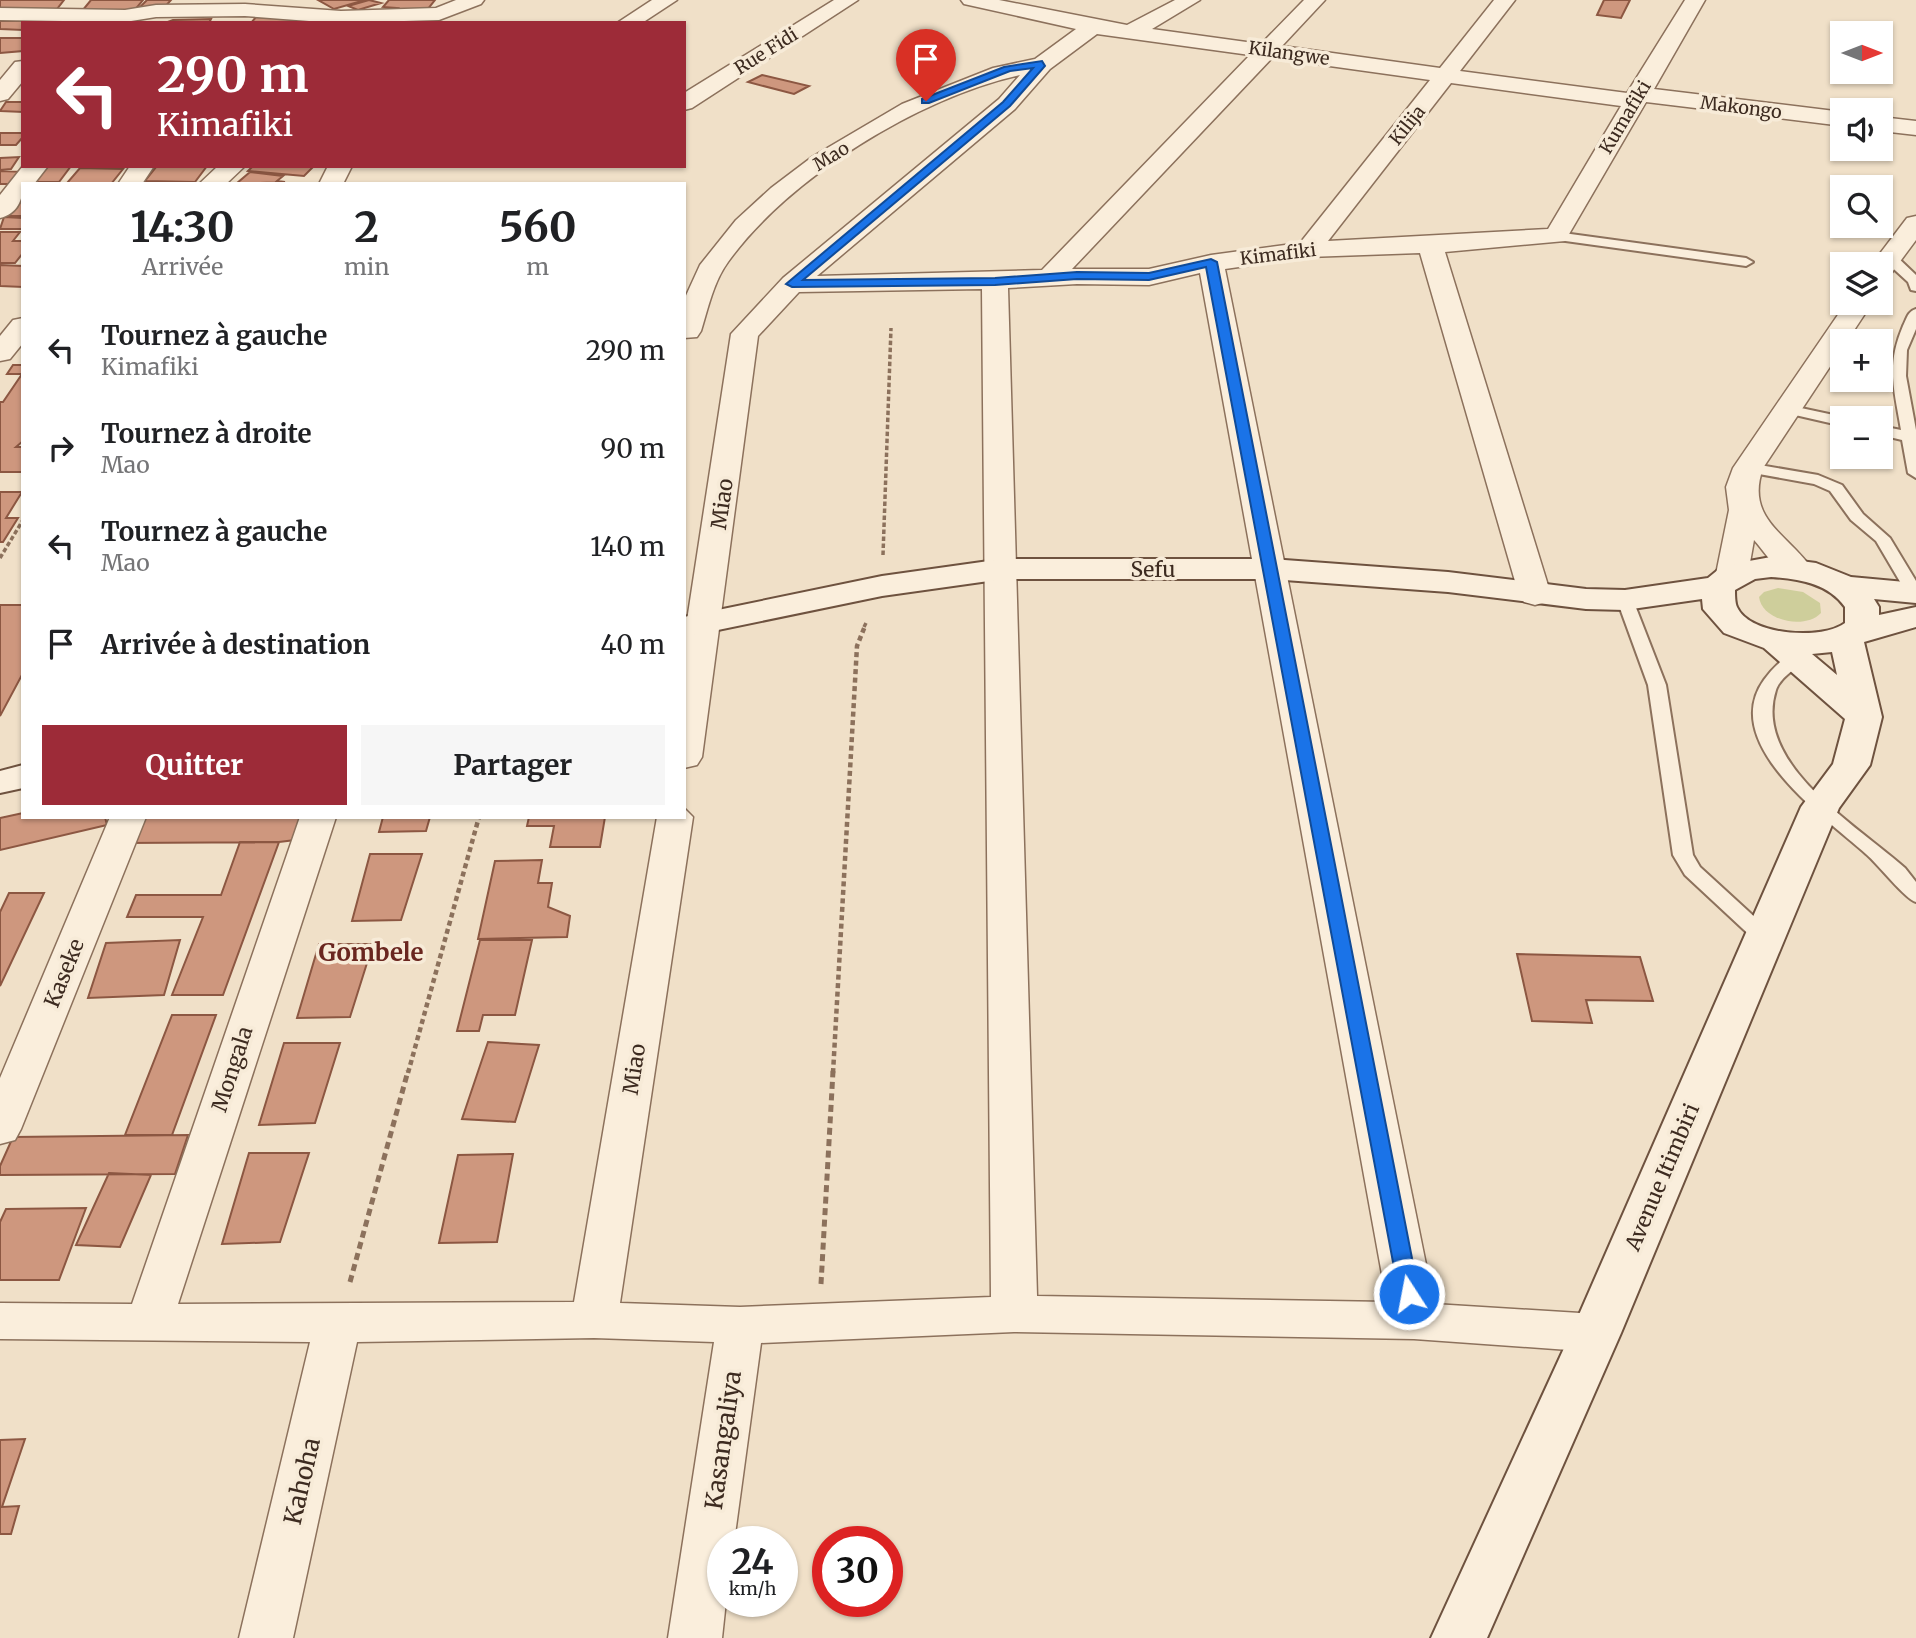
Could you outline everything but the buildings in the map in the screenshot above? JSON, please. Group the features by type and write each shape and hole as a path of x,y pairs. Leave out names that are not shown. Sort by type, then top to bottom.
{"main road":[{"path":"1625,600 1725,581 1768,567 1797,570 1841,586 1916,601"},
{"name":"Sefu","path":"695,624 882,586 1003,569 1271,569 1448,582 1535,595 1625,600"},
{"path":"1725,581 1720,608 1734,622 1786,649 1864,717"},
{"path":"1841,586 1862,608 1864,616 1852,634 1864,717"},
{"path":"1625,600 1734,622"},
{"path":"1786,649 1814,645 1852,634 1916,601"},
{"name":"Avenue Itimbiri","path":"1459,1638 1596,1333 1820,807 1851,765 1864,717"},
{"path":"0,782 21,777"}],"street":[{"path":"0,13 70,12 152,17 248,11 341,17 433,18 474,0"},
{"path":"630,21 667,0"},
{"name":"Rue Fidi","path":"686,102 848,0"},
{"name":"Kilangwe","path":"971,0 1093,27 1445,76 1636,97"},
{"path":"1028,14 1048,0"},
{"path":"1132,31 1190,0"},
{"path":"1050,277 1315,0"},
{"name":"Kilija","path":"1308,249 1506,0"},
{"name":"Kumafiki","path":"1556,236 1695,0"},
{"name":"Mao","path":"710,332 792,284 1007,104 1042,64 1093,27"},
{"name":"Mao","path":"710,332 715,260 740,228 789,183 926,101 1008,69 1042,64"},
{"path":"0,94 21,69"},
{"name":"Makongo","path":"1636,97 1830,118"},
{"path":"1893,125 1916,128"},
{"path":"23,182 34,168"},
{"path":"213,182 231,168"},
{"path":"1893,253 1916,222"},
{"name":"Kimafiki","path":"792,284 1149,277 1211,262 1308,249 1430,245 1556,236"},
{"path":"1430,245 1535,595"},
{"path":"1211,262 1414,1321"},
{"path":"995,281 1003,569 1014,1314"},
{"path":"1725,581 1744,510 1741,487 1748,468 1851,315"},
{"name":"Miao","path":"686,733 695,624 710,332"},
{"path":"1744,510 1797,570"},
{"name":"Kaseke","path":"0,1129 127,819"},
{"name":"Mongala","path":"149,1322 317,819"},
{"name":"Miao","path":"594,1320 675,819"},
{"path":"0,1321 338,1324 594,1320 740,1325 1014,1314 1414,1321 1596,1333"},
{"name":"Kahoha","path":"266,1638 338,1324"},
{"name":"Kasangaliya","path":"695,1638 740,1325"}],"lane":[{"path":"1556,236 1746,262"},
{"path":"1893,270 1916,286"},
{"path":"1916,313 1900,350 1899,376 1907,436 1916,473"},
{"path":"1787,410 1830,419"},
{"path":"1893,433 1907,436"},
{"path":"1748,468 1818,480 1836,488 1857,517 1882,538 1916,601"},
{"path":"1625,600 1657,685 1683,855 1692,871 1764,937"},
{"path":"1786,649 1768,687 1762,714 1770,752 1820,807 1894,866 1916,897"}],"path":[{"path":"819,1322 857,646 882,586 891,328"},
{"path":"0,558 21,523"},
{"path":"338,1324 478,819"}],"green space":[{"path":"1778,588 1803,592 1820,603 1821,613 1814,618 1795,622 1776,617 1762,605 1759,597 1764,592"}],"district":[{"name":"Gombele","path":"371,952"}],"route":[{"path":"926,101 984,76 1042,64 1007,104 792,284 995,281 1077,276 1149,277 1211,262 1409,1294"}]}
